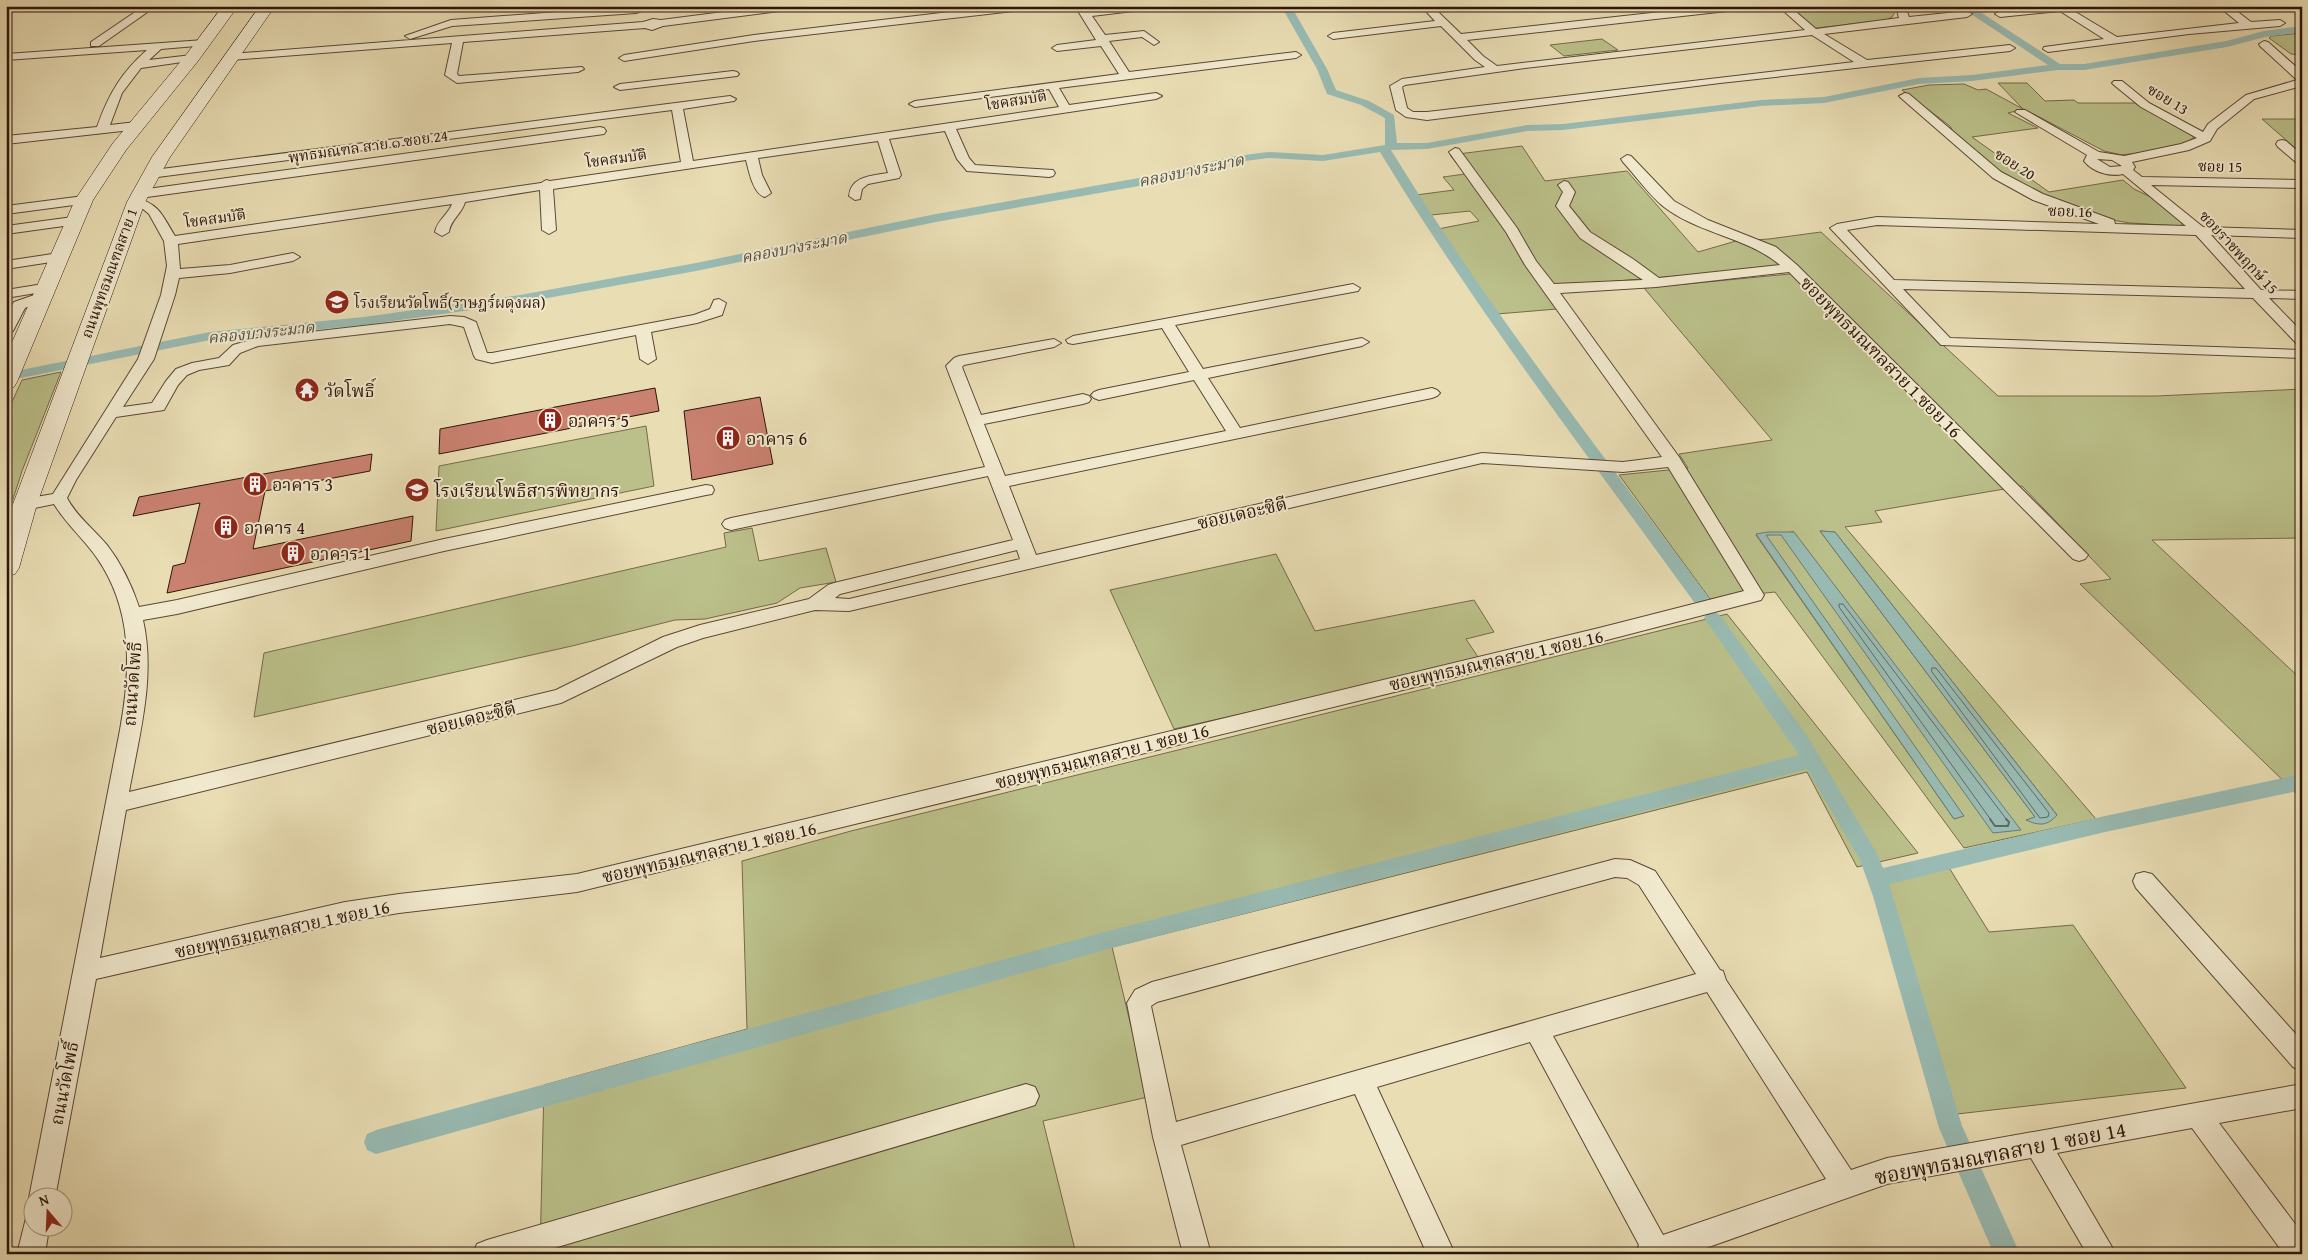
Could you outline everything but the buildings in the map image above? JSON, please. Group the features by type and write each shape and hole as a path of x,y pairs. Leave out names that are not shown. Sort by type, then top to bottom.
{"main road":[{"name":"ถนนพุทธมณฑลสาย 1","path":"6,568 25,504 86,334 138,198 150,174 262,10"},
{"path":"6,382 73,221 106,164 228,11 254,16 262,10"}],"street":[{"path":"95,44 151,6"},
{"path":"234,52 421,34 452,23 636,10 650,6"},
{"path":"662,6 657,12 660,32 675,81"},
{"path":"624,58 660,32 795,6"},
{"path":"234,52 660,32 754,38 1030,6"},
{"path":"1082,10 1150,6"},
{"path":"1427,7 1445,6"},
{"path":"1458,38 1744,6"},
{"path":"1783,6 1814,32 1865,64"},
{"path":"1898,6 1902,9 1905,20"},
{"path":"2000,14 2083,6"},
{"path":"2222,6 2249,26"},
{"path":"913,7 918,19"},
{"path":"1427,7 1479,58 1495,69"},
{"path":"2060,7 2114,40"},
{"path":"1082,10 1126,76"},
{"path":"1967,14 1495,69 1398,84 1396,86 1402,110 1410,115 1427,116 1720,80 2010,48"},
{"path":"1333,36 1442,23"},
{"path":"2048,49 2114,40 2280,23"},
{"path":"1057,48 1141,34 1147,35 1154,42"},
{"path":"458,40 451,75 457,80 578,69"},
{"path":"2264,44 2302,78"},
{"path":"6,57 157,47 198,51"},
{"path":"102,130 112,100 135,65 157,47"},
{"path":"135,65 198,51"},
{"name":"โชคสมบัติ","path":"1065,108 1052,85 1296,55"},
{"path":"620,87 733,74"},
{"path":"2021,112 2096,155 2092,156 2090,161 2108,170 2185,147 2206,138 2212,128 2250,97 2302,82"},
{"name":"ซอย 13","path":"2118,83 2145,105 2206,138"},
{"path":"916,104 1052,85"},
{"name":"โชคสมบัติ","path":"171,240 1156,96"},
{"name":"ซอย 20","path":"1905,96 1997,175 2038,197 2125,229"},
{"path":"150,174 730,99"},
{"path":"677,106 688,164"},
{"path":"6,140 136,126"},
{"path":"949,126 962,159 971,168 1049,173"},
{"name":"พุทธมณฑล สาย ๑ ซอย 24","path":"138,198 600,131"},
{"path":"855,196 856,188 864,181 896,180 882,136"},
{"path":"2282,144 2302,161"},
{"name":"ซอยพุทธมณฑลสาย 1 ซอย 16","path":"85,971 143,960 326,915 374,906 538,890 578,883 1645,624 1755,595 1673,461 1569,314 1549,289 1512,231 1455,152"},
{"path":"751,155 756,175 765,193"},
{"path":"1628,159 1669,204 1703,223 1771,250 1792,268"},
{"name":"ซอยราชพฤกษ์ 15","path":"2124,165 2138,181 2201,232 2302,341"},
{"name":"ซอย 15","path":"2138,181 2302,184"},
{"path":"546,184 549,230"},
{"path":"1564,185 1569,192 1562,206 1585,235 1656,282"},
{"path":"25,504 59,498 68,480 146,359 157,332 173,274 171,240 154,212 138,198"},
{"path":"442,232 445,222 455,214 459,198"},
{"path":"6,210 84,200"},
{"path":"6,230 73,221"},
{"name":"ซอย 16","path":"1890,284 1837,228 1877,221 2302,234"},
{"path":"6,265 59,257"},
{"path":"173,274 217,271 293,257"},
{"name":"ซอยพุทธมณฑลสาย 1 ซอย 16","path":"1549,289 1656,282 1792,268 2079,555"},
{"path":"1890,284 2302,295"},
{"path":"1890,284 1946,342 2302,354"},
{"path":"1073,340 1353,288"},
{"path":"6,294 45,292"},
{"path":"6,331 19,305 45,292"},
{"path":"112,413 158,408 180,371 196,366 224,362 230,353 237,348 258,342 450,320 464,321 472,325 481,356 492,358 643,331 712,315 717,312 719,303"},
{"path":"1166,323 1236,434"},
{"path":"643,331 648,359"},
{"path":"1099,395 1362,342"},
{"path":"1030,562 955,369 956,363 966,359 1054,343"},
{"path":"731,524 1236,434 1432,393"},
{"path":"975,421 1083,399"},
{"name":"ซอยเดอะซิตี","path":"116,804 562,696 670,642 700,632 815,604 849,605 1482,458 1623,467 1673,461"},
{"path":"132,615 178,607 444,545 706,490"},
{"name":"ถนนวัดโพธิ์","path":"44,1188 135,699 137,638 132,615 106,558 97,545 66,513 59,498"},
{"name":"ซอยเดอะซิตี","path":"815,604 834,588 1023,543"},
{"path":"1197,1254 1166,1137 1139,1003 1143,998 1152,993 1615,868 1630,869 1648,878 1715,979 1845,1184"},
{"path":"2144,881 2302,1059"},
{"path":"1166,1137 1715,979"},
{"path":"1536,1029 1653,1252"},
{"path":"1362,1080 1441,1254"},
{"path":"487,1254 1026,1096"},
{"name":"ซอยพุทธมณฑลสาย 1 ซอย 14","path":"1653,1252 1887,1171 1938,1160 2198,1116 2302,1096"},
{"path":"2198,1116 2301,1254"},
{"path":"2038,1144 2102,1254"}],"green space":[{"path":"1788,6 1889,6 1895,12 1892,17 1886,20 1813,28"},
{"path":"2302,33 2302,55 2291,54 2269,38 2271,36"},
{"path":"1602,39 1618,50 1564,56 1550,45"},
{"path":"1998,83 2027,83 2045,101 2074,100 2078,103 2135,103 2194,137 2189,141 2163,150 2122,155 2104,151 2024,109 2008,113 2038,128 1972,137 2049,192 2123,180 2134,189 2157,200 2183,221 2181,226 2130,223 2106,219 2032,192 1994,168 1955,135 1950,126 1902,90 1929,85 1964,84 1978,90 1986,89 2023,109"},
{"path":"2262,119 2302,119 2302,154"},
{"path":"1522,146 1545,181 1627,171 1698,252 1736,241 1821,232 1998,396 2157,396 2302,389 2302,538 2152,540 2302,680 2302,792 2296,793 2080,584 2111,579 2022,486 1875,511 1882,522 1845,527 2096,819 1964,848 1775,592 1710,599 1619,475 1688,468 1679,454 1772,440 1644,288 1790,274 1786,267 1544,287 1557,309 1497,314 1453,255 1438,229 1479,221 1470,211 1431,215 1416,195 1454,190 1443,177 1465,174 1450,155","holes":["1820,531 1835,532 2057,815 2027,820 2035,817","1794,532 1765,535 1963,816 1954,819 1756,535"]},
{"path":"61,372 22,471 6,521 6,415 22,380"},
{"path":"646,426 654,486 436,531 439,466"},
{"path":"752,528 759,561 826,548 836,582 800,588 777,603 705,619 675,620 572,646 254,717 264,653 726,547 724,533"},
{"path":"1276,554 1315,631 1474,600 1494,632 1466,639 1480,660 1174,729 1110,590"},
{"path":"1727,614 1918,853 1857,867 1807,772 1112,947 1148,1097 1043,1121 1075,1250 1063,1254 540,1254 544,1085 747,1029 742,861 851,831"},
{"path":"1948,866 1989,932 2073,925 2186,1088 1957,1114 1886,881"}],"water":[{"path":"1820,531 1835,532 2057,815 2054,819 2043,824 2026,820 2035,817"},
{"path":"1794,532 2021,830 1993,833 1781,535 1766,535 1964,816 1954,819 1756,534"}],"waterway":[{"name":"คลองบางระมาด","path":"1286,6 1322,69 1331,92 1365,103 1390,117 1391,147"},
{"path":"1964,6 2058,67"},
{"path":"2058,67 2084,67 2227,44 2264,34 2302,29"},
{"path":"1391,147 1427,146 1527,128 1563,127 1761,103 1824,100 1919,81 1972,78 2058,67"},
{"name":"คลองบางระมาด","path":"6,377 210,336 364,321 520,299 696,267 936,218 1150,180 1230,160 1268,155 1323,158 1391,147"},
{"path":"1384,149 1457,265 1496,321 1700,598"},
{"path":"1713,618 1801,742 1869,858 1883,896 1951,1128 2007,1254"},
{"path":"376,1142 1112,939 1811,760"},
{"path":"1877,878 2105,824 2302,782"}],"place":[{"name":"โรงเรียนวัดโพธิ์(ราษฎร์ผดุงผล)","path":"337,302"},
{"name":"วัดโพธิ์","path":"307,390"},
{"name":"อาคาร 5","path":"550,420"},
{"name":"อาคาร 6","path":"728,438"},
{"name":"อาคาร 3","path":"255,484"},
{"name":"โรงเรียนโพธิสารพิทยากร","path":"417,490"},
{"name":"อาคาร 4","path":"226,527"},
{"name":"อาคาร 1","path":"293,553"}]}
